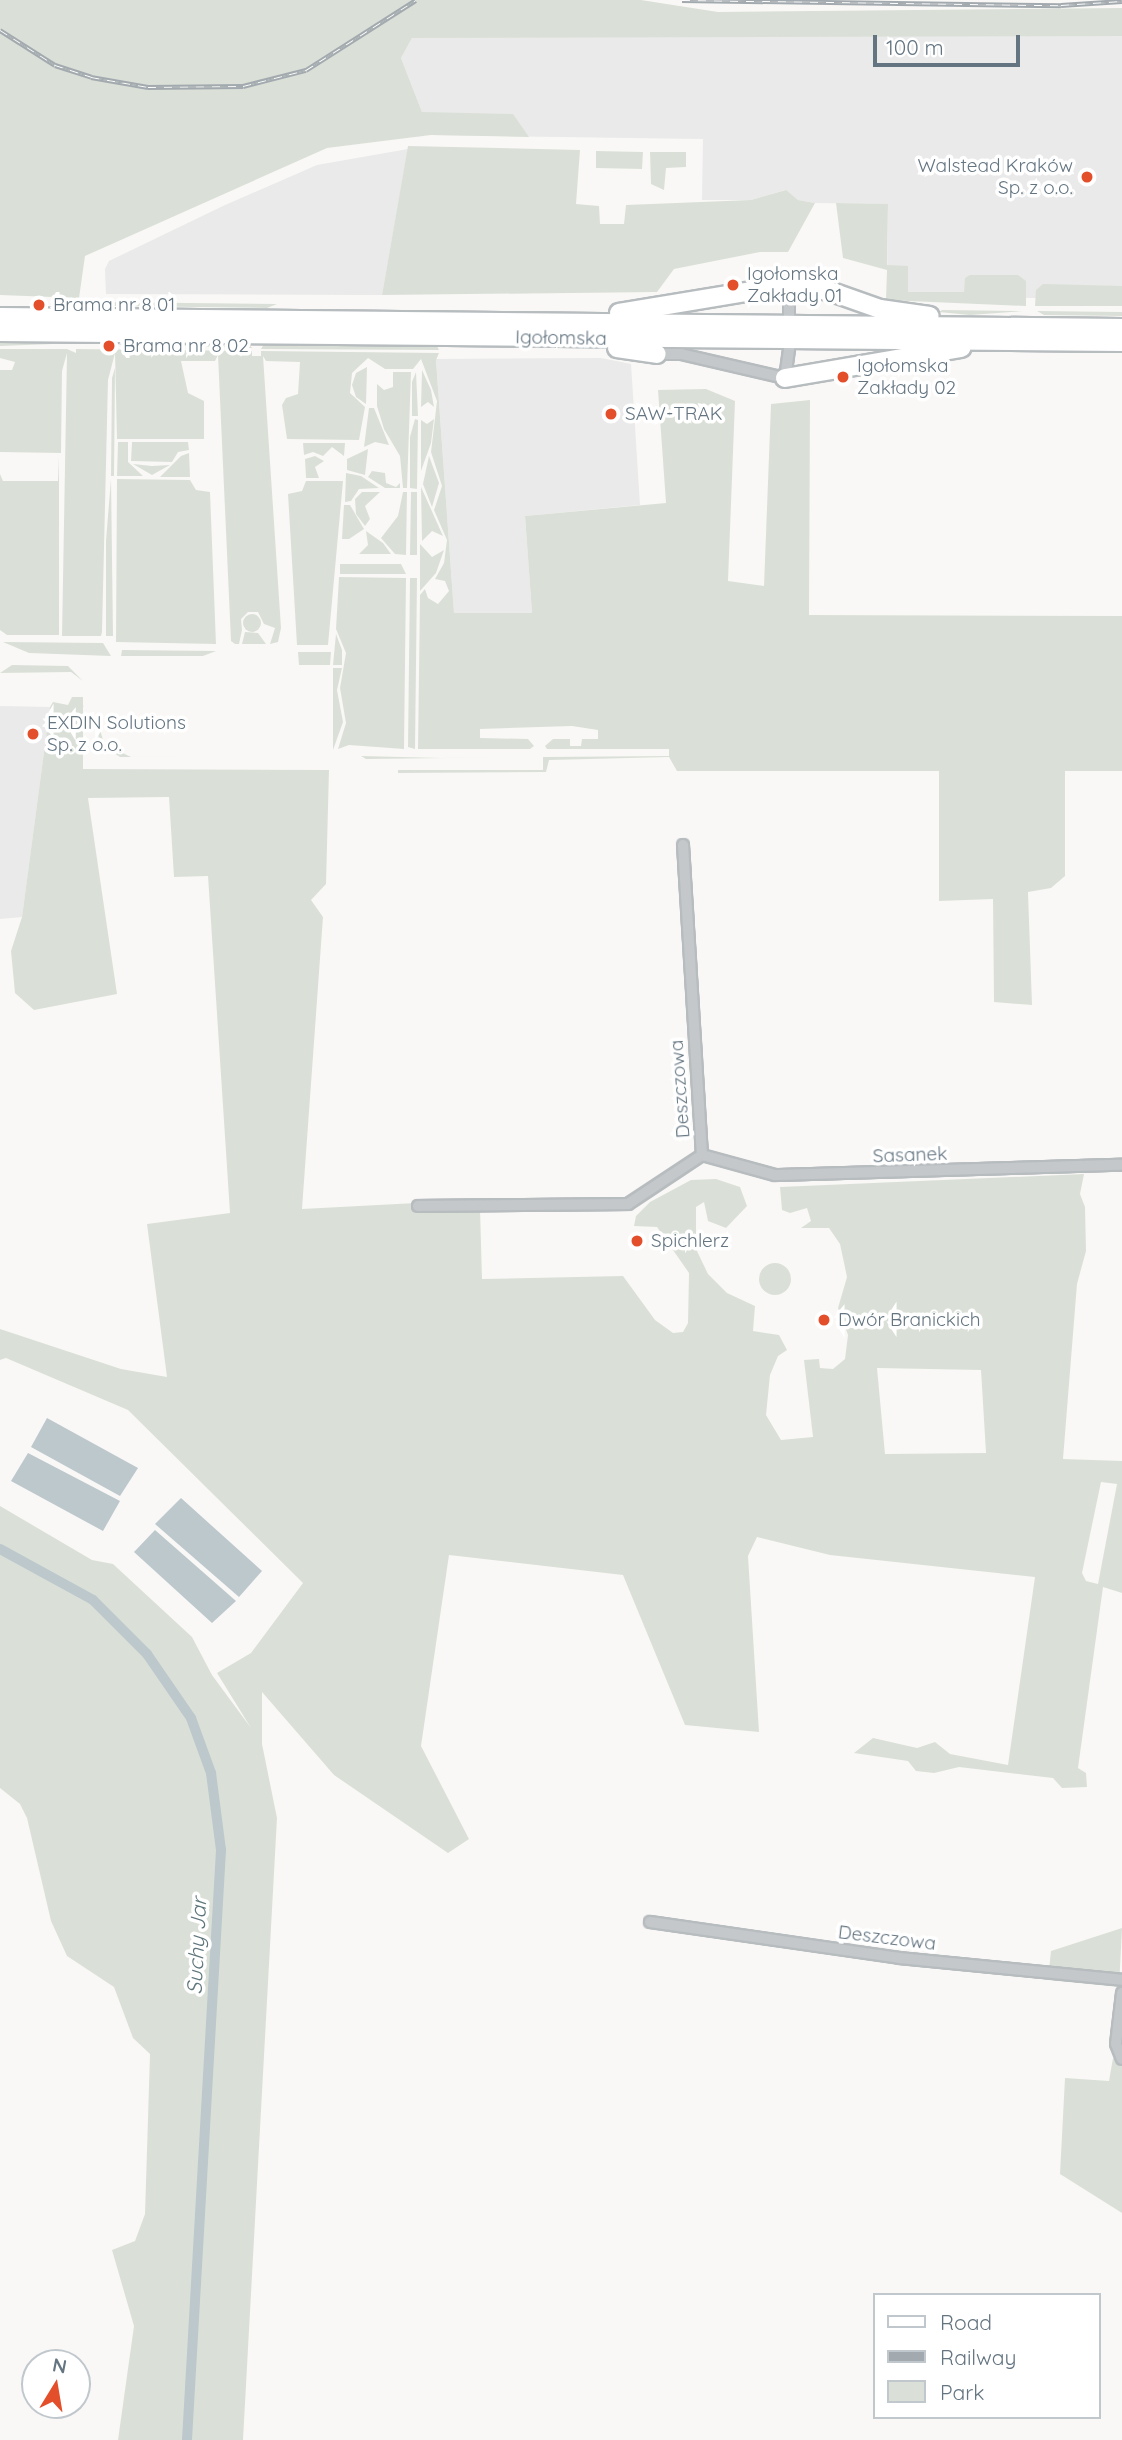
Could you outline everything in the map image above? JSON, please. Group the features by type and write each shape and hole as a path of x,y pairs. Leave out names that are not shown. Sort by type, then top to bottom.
{"main road":[{"path":"533,329 789,285 818,288 889,311 1011,334"},
{"name":"Igołomska","path":"0,317 533,329 1011,334 1122,342"},
{"name":"Igołomska","path":"1011,334 1122,328"},
{"path":"533,329 657,354"},
{"name":"Igołomska","path":"0,332 533,329"},
{"path":"785,378 1011,334"}],"street":[{"path":"789,285 789,316"},
{"path":"657,354 681,354 785,378 789,348"},
{"name":"Deszczowa","path":"418,1206 628,1204 702,1155 683,845"},
{"name":"Sasanek","path":"702,1155 775,1175 1122,1165"},
{"name":"Deszczowa","path":"650,1922 899,1958 1122,1980"},
{"path":"1122,1993 1116,2044 1122,2059"}],"shaded area":[{"path":"529,35 1122,36 1122,299 887,296 888,204 815,203 798,200 785,190 751,200 702,200 703,139 431,135 401,58 412,38"},
{"path":"408,149 382,295 106,294 105,269 109,261 223,206 317,165"},
{"path":"601,358 631,364 640,505 525,516 532,614 454,613 436,359"},
{"path":"0,706 50,707 22,917 0,919"},
{"path":"47,1418 138,1468 120,1496 31,1447"},
{"path":"28,1453 120,1501 103,1531 11,1481"},
{"path":"181,1498 262,1571 239,1597 155,1524"},
{"path":"155,1530 236,1601 212,1623 134,1552"}],"green space":[{"path":"0,0 641,0 718,12 1122,8 1122,36 412,38 401,58 422,112 513,114 529,137 431,135 327,148 85,256 79,298 0,295"},
{"path":"408,146 580,150 576,204 599,206 600,224 624,224 626,205 751,200 786,190 798,200 815,203 788,252 760,252 674,269 657,292 382,295"},
{"path":"596,151 643,152 642,169 596,168"},
{"path":"650,152 686,152 686,167 666,168 664,190 651,184"},
{"path":"836,203 888,204 887,265 908,266 908,292 964,292 965,278 970,275 1018,275 1026,281 1026,306 886,300 887,270 843,258"},
{"path":"1043,284 1122,286 1122,306 1035,306 1036,290"},
{"path":"101,302 277,304 267,308 113,306"},
{"path":"1023,311 970,315 939,312"},
{"path":"1037,311 1122,312 1122,316 1044,315"},
{"path":"209,340 247,342 252,348 123,344"},
{"path":"0,342 53,343 53,344 0,346"},
{"path":"264,344 437,346 439,350 261,349"},
{"path":"0,349 67,349 76,353 76,349 252,351 252,356 261,356 261,351 439,353 436,360 454,613 532,613 525,516 666,503 658,390 706,389 735,401 728,581 764,586 771,404 810,400 809,615 1122,616 1122,771 1065,771 1065,876 1051,888 1028,892 1032,1005 994,1002 993,899 939,901 939,771 677,771 669,757 549,760 546,772 398,773 398,770 543,770 543,757 669,756 669,749 547,749 545,746 553,739 570,739 570,746 581,746 582,739 598,739 598,730 572,726 480,729 480,738 528,739 534,746 530,749 418,749 420,595 425,589 428,598 438,604 449,591 445,581 435,579 444,563 447,540 434,510 442,486 431,452 437,401 421,359 413,369 385,369 368,358 352,373 350,393 365,407 359,440 287,439 282,405 286,398 298,394 300,362 266,361 263,356 281,628 278,642 270,644 275,628 264,624 258,612 248,612 241,619 239,644 235,644 231,641 218,355 215,361 181,361 188,393 204,401 204,439 117,439 115,353 108,380 102,632 101,636 62,636 67,353 62,371 61,453 0,452 0,370 12,370 15,362 0,358"},
{"path":"367,367 366,404 356,397 352,385 356,373"},
{"path":"115,368 114,476 111,476 112,378"},
{"path":"422,370 431,390 434,407 428,402 421,407"},
{"path":"393,372 411,372 407,488 403,488 400,456 384,429 377,406 377,384 384,390 393,387"},
{"path":"416,372 418,416 412,416 412,382"},
{"path":"369,408 374,408 389,445 375,442 364,447"},
{"path":"415,419 418,420 417,489 410,488 410,437"},
{"path":"434,419 431,443 421,471 421,420 427,424"},
{"path":"118,442 128,442 128,462 143,476 117,476"},
{"path":"132,442 188,442 189,450 178,452 172,462 131,461"},
{"path":"303,443 345,443 344,456 332,447 323,456 313,452 304,455"},
{"path":"368,449 365,475 347,470 347,459"},
{"path":"189,453 190,477 160,477 181,456"},
{"path":"59,456 59,635 7,635 0,630 0,474 3,481 58,481"},
{"path":"315,456 324,461 315,467 319,478 306,478 305,459"},
{"path":"429,456 439,483 432,507 423,484"},
{"path":"133,464 152,466 170,465 152,475"},
{"path":"372,471 385,473 386,483 396,487 400,483 400,488 385,488 368,477"},
{"path":"346,473 361,476 379,488 359,489 351,501 345,502"},
{"path":"111,479 113,636 106,636 106,541"},
{"path":"117,479 190,480 196,490 210,492 216,644 116,642"},
{"path":"306,481 343,481 328,645 297,645 288,494 302,491"},
{"path":"421,487 443,536 432,531 422,541"},
{"path":"362,492 380,492 365,506 370,519 365,526 356,514 355,499"},
{"path":"403,492 407,492 406,555 395,554 381,538 398,516"},
{"path":"411,492 417,492 417,555 410,555"},
{"path":"344,505 350,505 364,529 349,539 342,539"},
{"path":"366,531 383,543 391,554 359,554 368,545"},
{"path":"420,544 432,557 444,550 436,573 420,591"},
{"path":"340,564 401,564 406,574 340,574"},
{"path":"339,577 406,578 404,749 349,745 338,749 346,723 340,688 346,653 336,629"},
{"path":"410,578 417,578 415,749 408,747"},
{"path":"252,614 258,617 261,623 258,629 252,632 246,629 243,623 246,617"},
{"path":"245,632 258,633 266,644 242,644"},
{"path":"336,634 342,650 342,665 333,665"},
{"path":"3,642 103,643 111,656 29,653"},
{"path":"122,650 216,651 203,656 121,656"},
{"path":"298,652 331,652 330,665 299,665"},
{"path":"12,665 68,666 83,681 71,672 0,673"},
{"path":"333,668 342,668 337,690 343,722 333,750"},
{"path":"72,697 83,697 83,769 329,770 326,884 311,900 323,917 302,1209 416,1203 480,1208 482,1279 623,1276 655,1320 673,1333 683,1332 688,1323 689,1273 657,1227 634,1226 636,1216 650,1202 691,1180 716,1179 740,1187 747,1206 726,1228 708,1221 704,1202 696,1207 696,1249 708,1274 727,1293 755,1306 753,1331 779,1335 787,1350 778,1356 770,1375 766,1415 781,1440 813,1437 804,1360 819,1359 820,1368 833,1369 845,1359 848,1335 838,1308 847,1277 840,1244 829,1228 801,1228 811,1221 807,1208 790,1213 782,1210 780,1187 1084,1174 1080,1194 1085,1207 1086,1251 1077,1284 1063,1459 1122,1461 1122,1593 1103,1587 1078,1768 1086,1773 1087,1787 1062,1788 1053,1778 959,1767 934,1773 916,1771 908,1761 854,1753 873,1738 917,1748 935,1742 950,1754 1008,1765 1035,1577 830,1555 757,1537 748,1556 759,1732 685,1725 623,1575 449,1555 421,1746 469,1839 448,1853 334,1775 262,1692 262,1744 277,1818 243,2440 118,2440 134,2326 112,2250 135,2241 145,2214 150,2054 133,2038 114,1987 67,1956 51,1921 27,1818 20,1804 0,1788 0,1506 92,1560 113,1564 192,1637 212,1675 251,1728 217,1673 251,1653 303,1583 128,1410 6,1358 0,1360 0,1329 121,1369 167,1377 147,1224 230,1213 208,876 174,877 169,797 88,798 117,994 34,1010 15,993 11,951 22,917 50,707 53,702 68,705","holes":["877,1368 981,1370 986,1453 885,1454","1101,1482 1117,1484 1098,1584 1086,1581 1082,1573"]},
{"path":"97,718 104,744 131,757 120,757 99,743"},
{"path":"361,756 441,758 529,757 366,759"},
{"path":"775,1263 786,1268 791,1279 786,1290 775,1295 764,1290 759,1279 764,1268"},
{"path":"1122,1928 1119,1987 1048,1980 1051,1951"},
{"path":"1113,2058 1122,2064 1122,2213 1060,2174 1065,2078 1109,2081"}],"waterway":[{"name":"Suchy Jar","path":"0,1549 93,1600 147,1654 191,1718 211,1773 221,1850 187,2440"}],"railway":[{"path":"0,30 55,65 91,77 148,87 243,86 306,70 416,0"},
{"path":"682,0 1061,5 1122,1"}],"place":[{"name":"Walstead Kraków Sp. z o.o.","path":"1087,177"},
{"name":"Igołomska Zakłady 01","path":"733,285"},
{"name":"Brama nr 8 01","path":"39,305"},
{"name":"Brama nr 8 02","path":"109,346"},
{"name":"Igołomska Zakłady 02","path":"843,377"},
{"name":"SAW-TRAK","path":"611,414"},
{"name":"EXDIN Solutions Sp. z o.o.","path":"33,734"},
{"name":"Spichlerz","path":"637,1241"},
{"name":"Dwór Branickich","path":"824,1320"}]}
